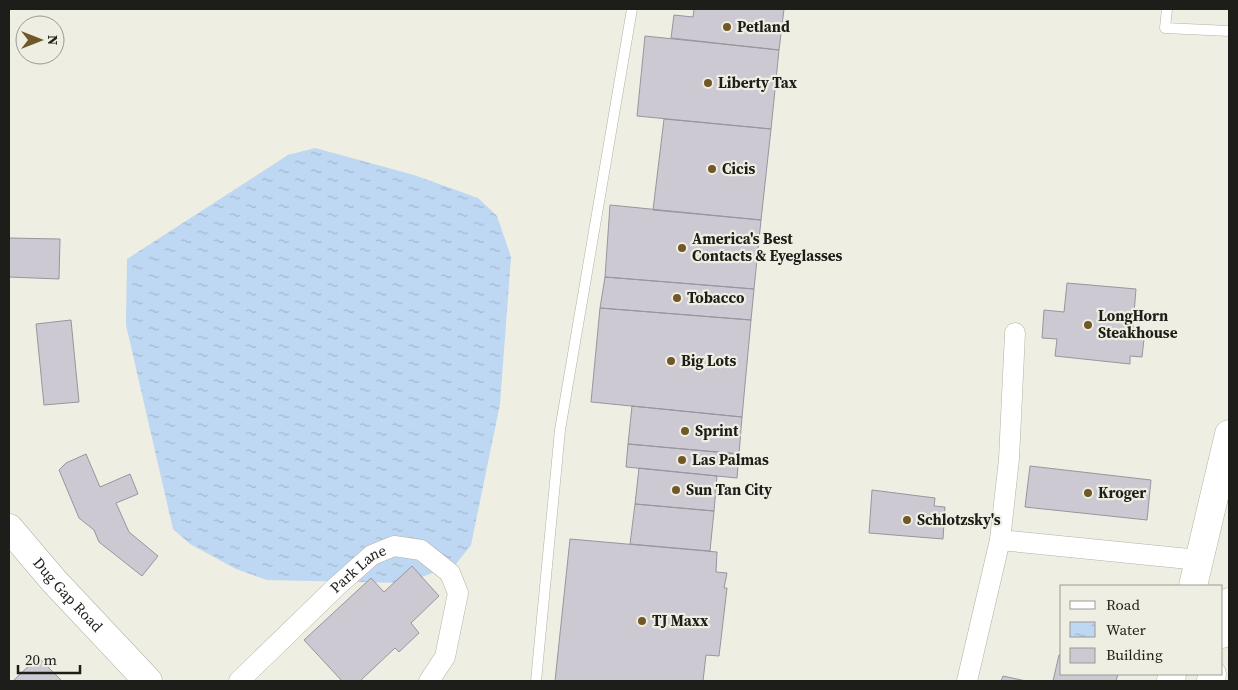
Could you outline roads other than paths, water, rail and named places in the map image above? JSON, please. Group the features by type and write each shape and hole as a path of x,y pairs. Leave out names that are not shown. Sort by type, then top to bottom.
{"main road":[{"path":"1193,585 1229,434"},
{"name":"Dug Gap Road","path":"9,528 54,581 148,681"},
{"path":"1223,629 1229,602"}],"street":[{"path":"966,681 1000,540 1009,459 1015,333"},
{"path":"1000,540 1199,560"},
{"name":"Park Lane","path":"239,681 336,587 372,555 394,546 421,550 450,573 458,593 445,657 429,681"}],"lane":[{"path":"536,681 560,430 632,9"},
{"path":"1166,9 1165,28 1229,31"}],"water":[{"path":"315,148 414,175 478,198 497,216 511,257 500,404 471,545 456,564 406,583 267,580 236,569 190,544 173,529 126,325 127,259 288,155"}],"place":[{"name":"Petland","path":"727,27"},
{"name":"Liberty Tax","path":"708,83"},
{"name":"Cicis","path":"712,169"},
{"name":"America's Best Contacts & Eyeglasses","path":"682,248"},
{"name":"Tobacco","path":"677,298"},
{"name":"LongHorn Steakhouse","path":"1088,325"},
{"name":"Big Lots","path":"671,361"},
{"name":"Sprint","path":"685,431"},
{"name":"Las Palmas","path":"682,460"},
{"name":"Sun Tan City","path":"676,490"},
{"name":"Kroger","path":"1088,493"},
{"name":"Schlotzsky's","path":"907,520"},
{"name":"TJ Maxx","path":"642,621"}]}
